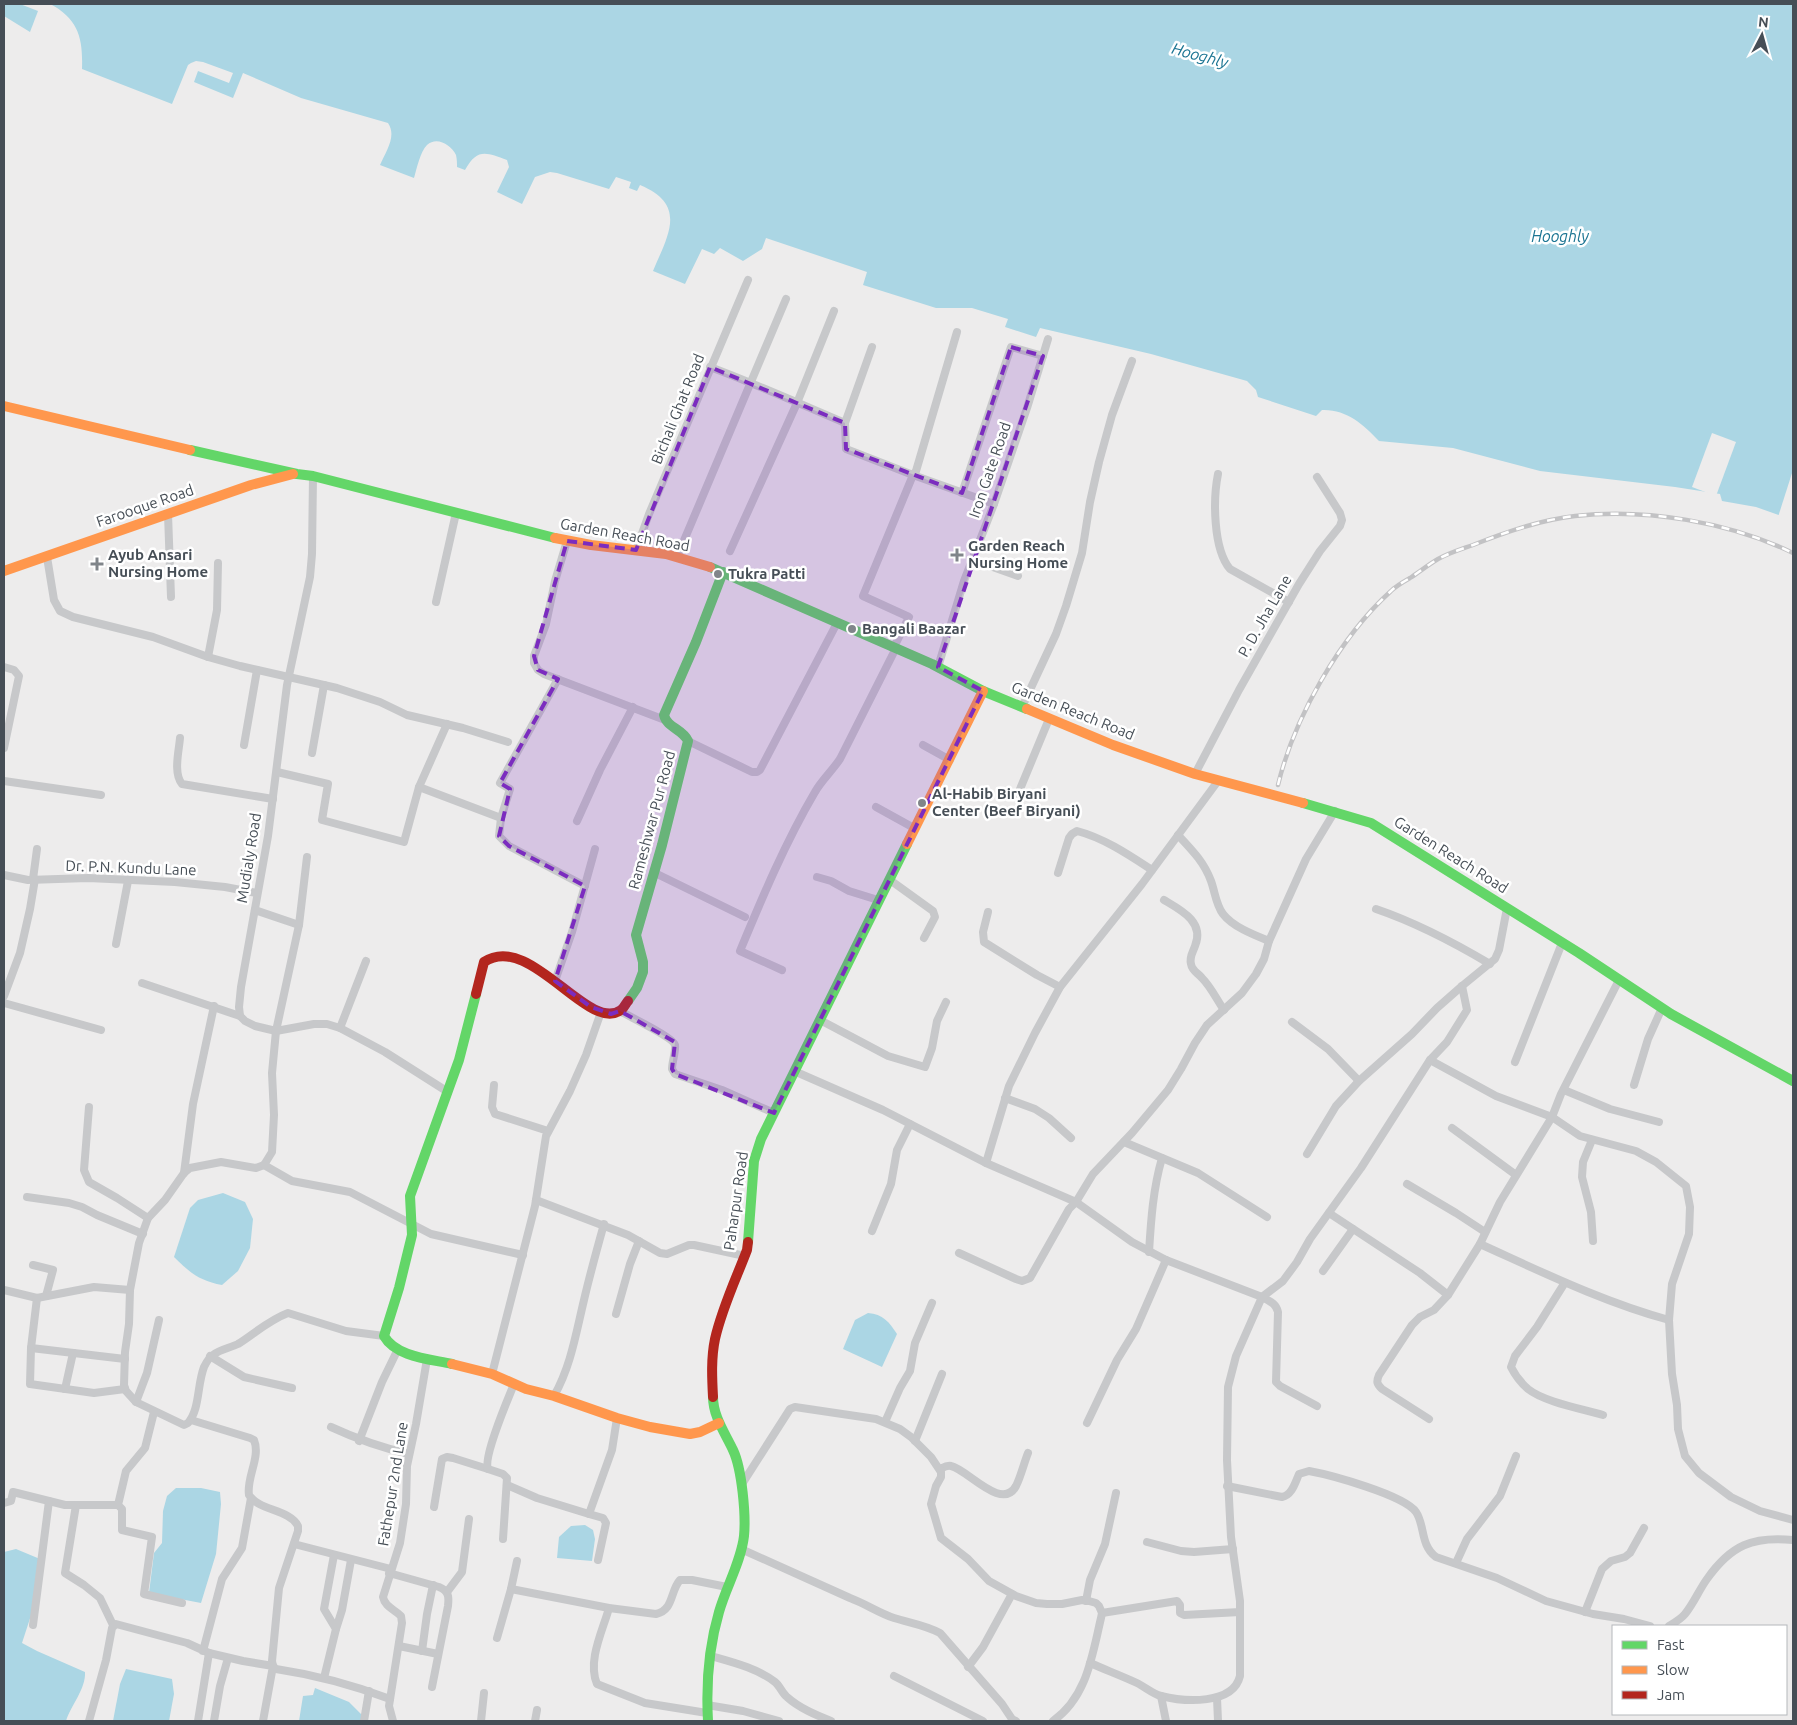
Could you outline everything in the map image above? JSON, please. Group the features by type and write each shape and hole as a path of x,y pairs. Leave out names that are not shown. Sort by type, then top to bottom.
{"street":[{"name":"Bichali Ghat Road","path":"636,550 649,514 748,280"},
{"path":"677,556 786,299"},
{"path":"730,551 797,403 834,311"},
{"path":"782,970 740,951 788,842 816,790 840,759 909,617 863,596 912,475 916,471 957,332"},
{"name":"Iron Gate Road","path":"938,667 964,581 994,504 1048,339"},
{"path":"872,346 845,423 846,449 994,504"},
{"path":"962,493 1011,347 1043,356"},
{"path":"1022,707 1056,634 1066,606 1082,553 1090,502 1099,462 1112,415 1132,361"},
{"path":"710,367 750,381 845,423"},
{"path":"4,406 297,474"},
{"name":"Garden Reach Road","path":"297,474 313,476 568,541 677,556 723,572 938,667 983,691 1113,745 1218,781 1371,823 1662,1008 1793,1081"},
{"name":"Farooque Road","path":"4,571 251,485 297,474"},
{"path":"1218,474 1214,493 1214,508 1220,549 1225,563 1230,569 1288,602"},
{"name":"Mudialy Road","path":"240,1016 241,987 267,846 289,678 310,577 313,476"},
{"name":"P. D. Jha Lane","path":"1195,774 1288,602 1320,551 1340,526 1342,520 1340,513 1317,477"},
{"path":"436,602 456,513"},
{"path":"168,514 171,597"},
{"path":"568,541 555,581 546,624 534,656 534,663 538,670 558,679 665,720 664,715 696,642 723,572"},
{"path":"47,556 54,600 60,611 73,617 153,637 208,658 324,685 380,702 407,715 508,742"},
{"path":"972,560 1018,576"},
{"path":"208,658 217,610 218,563"},
{"path":"688,741 752,772 760,770 838,623"},
{"path":"4,667 14,670 19,676 4,748"},
{"path":"244,745 257,670"},
{"path":"558,679 500,783 510,789 501,818 499,836 501,840 584,886"},
{"path":"312,753 324,685"},
{"name":"Paharpur Road","path":"707,1713 711,1656 719,1612 744,1535 742,1484 734,1452 719,1423 713,1402 712,1368 715,1340 720,1321 744,1256 750,1224 754,1161 761,1139 774,1112 983,691"},
{"path":"578,821 600,770 633,707"},
{"path":"1018,794 1049,719"},
{"name":"Rameshwar Pur Road","path":"620,1012 631,998 643,974 642,958 637,948 636,935 681,776 688,741 684,732 665,720"},
{"path":"276,772 328,784 322,820 404,842 419,788 446,724"},
{"path":"180,738 177,774 182,784 273,799"},
{"path":"923,745 950,760"},
{"path":"4,781 101,795"},
{"path":"986,1163 1009,1086 1060,987 1152,870 1218,781"},
{"path":"419,788 501,818"},
{"path":"876,807 914,828"},
{"path":"959,1253 1016,1279 1026,1280 1030,1278 1069,1209 1076,1202 1093,1174 1124,1142 1168,1090 1195,1042 1207,1025 1242,993 1256,974 1306,859 1335,812"},
{"path":"1058,873 1069,838 1076,832 1130,855 1152,870"},
{"path":"1178,835 1203,862 1221,912 1226,918 1255,936 1269,941"},
{"path":"4,996 20,953 30,910 37,849"},
{"path":"556,981 595,850"},
{"path":"308,857 299,925 276,1031 272,1073 274,1133 272,1152 264,1165 256,1168 221,1162 190,1168 148,1218 130,1290 130,1324 124,1359 125,1389 136,1402 154,1412 184,1424 191,1420 204,1368 210,1356 239,1343 280,1316 288,1313 346,1331 384,1336"},
{"path":"655,873 744,917"},
{"name":"Dr. P.N. Kundu Lane","path":"4,875 34,879 88,878 202,885 257,893"},
{"path":"817,877 849,891 878,900"},
{"path":"890,880 933,911 935,917 924,938"},
{"path":"116,944 128,881"},
{"path":"1164,900 1185,913 1195,922 1198,938 1191,955 1191,965 1224,1010"},
{"path":"1307,1154 1336,1106 1359,1081 1412,1034 1436,1008 1495,959 1499,950 1507,908"},
{"path":"255,910 299,925"},
{"path":"1376,910 1409,920 1490,964"},
{"path":"988,912 983,932 984,942 1060,987"},
{"path":"1515,1062 1562,943"},
{"path":"719,1423 700,1432 690,1434 676,1433 617,1418 554,1396 526,1389 492,1374 427,1359 398,1350 388,1343 384,1336 399,1288 412,1236 410,1196 459,1060 484,962 494,956 518,958 556,981 574,998 601,1012 612,1014 620,1012 662,1032 673,1040 675,1045 672,1069 675,1074 722,1090 774,1112"},
{"path":"340,1028 366,961"},
{"path":"1429,1419 1382,1390 1378,1385 1378,1375 1412,1325 1420,1317 1434,1310 1448,1294 1480,1244 1516,1174 1552,1117 1619,980"},
{"path":"142,983 214,1006 240,1016 255,1026 276,1031 314,1024 326,1024 340,1028 386,1052 448,1092"},
{"path":"1090,1663 1161,1696 1190,1699 1217,1698 1230,1692 1238,1683 1240,1676 1240,1600 1227,1486 1228,1386 1239,1349 1262,1297 1283,1281 1297,1262 1310,1239 1361,1168 1430,1060 1447,1042 1467,1010 1462,986"},
{"path":"820,1020 888,1056 925,1067 932,1048 937,1022 946,1002"},
{"path":"4,1003 101,1030"},
{"path":"184,1173 193,1104 214,1006"},
{"path":"1634,1085 1648,1039 1662,1008"},
{"path":"492,1374 536,1200 548,1131 570,1091 586,1055 601,1012"},
{"path":"1292,1022 1328,1049 1359,1081"},
{"path":"1430,1060 1496,1096 1552,1117 1580,1136 1636,1151 1656,1162 1686,1186 1690,1207 1689,1234 1672,1284 1669,1320 1678,1429 1685,1456 1699,1474 1731,1497 1760,1511 1793,1520"},
{"path":"794,1071 883,1110 986,1163 1076,1202 1149,1252 1273,1303 1278,1312 1276,1382 1317,1406"},
{"path":"494,1085 492,1107 495,1114 548,1131"},
{"path":"1564,1090 1610,1109 1659,1122"},
{"path":"1005,1098 1035,1109 1049,1118 1071,1138"},
{"path":"89,1107 84,1170 86,1178 95,1186 148,1218"},
{"path":"872,1231 889,1190 897,1150 910,1124"},
{"path":"1452,1128 1516,1174"},
{"path":"1592,1140 1582,1170 1582,1177 1594,1241"},
{"path":"1124,1142 1198,1173 1268,1217"},
{"path":"1149,1252 1152,1207 1162,1158"},
{"path":"264,1165 292,1181 350,1192 431,1234 523,1255"},
{"path":"1407,1184 1485,1232"},
{"path":"27,1197 76,1205 143,1234"},
{"path":"536,1200 604,1224 660,1253 667,1254 689,1244 744,1256"},
{"path":"1329,1213 1420,1273 1448,1294"},
{"path":"554,1396 563,1380 571,1356 604,1224"},
{"path":"1323,1271 1353,1229"},
{"path":"616,1314 630,1264 639,1241"},
{"path":"1480,1244 1564,1284 1669,1320"},
{"path":"1087,1423 1117,1360 1136,1329 1166,1260"},
{"path":"33,1264 53,1270 42,1297 31,1348 30,1384 94,1394 125,1389"},
{"path":"1564,1284 1537,1327 1514,1356 1511,1367 1520,1381 1529,1390 1558,1402 1604,1415"},
{"path":"4,1290 42,1297 94,1287 130,1290"},
{"path":"885,1422 910,1371 915,1343 932,1303"},
{"path":"136,1402 147,1373 159,1320"},
{"path":"31,1348 124,1359"},
{"path":"359,1440 382,1382 398,1350"},
{"path":"65,1389 73,1353"},
{"path":"210,1356 244,1377 292,1388"},
{"name":"Fathepur 2nd Lane","path":"393,1721 390,1711 390,1699 402,1623 401,1616 388,1607 383,1597 400,1544 404,1524 407,1466 427,1359"},
{"path":"915,1441 942,1374"},
{"path":"488,1469 487,1464 494,1438 514,1384"},
{"path":"742,1484 790,1409 801,1408 885,1422 900,1429 915,1441 940,1469 941,1477 936,1486 931,1504 941,1538 968,1559 989,1581 1012,1594 1036,1603 1062,1604 1075,1601 1096,1603 1102,1613 1084,1684 1074,1701 1053,1721"},
{"path":"118,1505 126,1471 144,1448 154,1412"},
{"path":"589,1514 612,1450 617,1418"},
{"path":"191,1420 250,1438 254,1440 255,1449 248,1491 251,1498 242,1548 222,1579 206,1652 198,1721"},
{"path":"331,1426 376,1447 409,1454"},
{"path":"940,1469 953,1466 994,1492 1007,1494 1012,1492 1016,1486 1028,1452"},
{"path":"1456,1563 1467,1539 1500,1496 1516,1456"},
{"path":"434,1507 441,1461 444,1457 506,1476 504,1539"},
{"path":"1227,1486 1282,1497 1288,1496 1299,1474 1309,1471 1371,1489 1399,1499 1417,1513 1426,1544 1431,1554 1436,1557 1497,1578 1546,1601 1585,1612 1646,1625"},
{"path":"507,1485 543,1500 603,1518 606,1523 598,1560"},
{"path":"4,1503 11,1501 13,1492 76,1506 118,1505 122,1509 122,1530 152,1537 144,1594 182,1603"},
{"path":"1086,1601 1090,1580 1105,1544 1116,1494"},
{"path":"251,1498 297,1523 298,1531 280,1588 272,1660 273,1666 262,1721"},
{"path":"33,1625 49,1501"},
{"path":"76,1506 65,1573 100,1598 113,1625 106,1660 89,1721"},
{"path":"432,1687 448,1606 447,1592 462,1572 469,1519"},
{"path":"1585,1612 1602,1569 1611,1561 1626,1557 1644,1528"},
{"path":"1670,1625 1684,1616 1718,1565 1741,1546 1755,1540 1775,1538 1793,1540"},
{"path":"1147,1542 1181,1551 1233,1549"},
{"path":"294,1544 390,1571 442,1588 447,1592"},
{"path":"741,1549 865,1603 893,1618 930,1628 940,1633 1002,1704 1012,1719 1016,1721"},
{"path":"334,1555 324,1609 336,1629"},
{"path":"324,1678 342,1610 352,1560"},
{"path":"497,1638 517,1561"},
{"path":"511,1589 609,1608 644,1613 661,1613 667,1608 676,1584 680,1580 692,1580 727,1587"},
{"path":"422,1651 426,1614 433,1585"},
{"path":"968,1667 983,1647 1012,1594"},
{"path":"1102,1613 1178,1601 1180,1613 1184,1615 1240,1612"},
{"path":"609,1608 595,1651 595,1679 597,1684 644,1703 707,1713 743,1711 779,1721"},
{"path":"113,1625 120,1624 178,1640 206,1652 228,1658 324,1678 390,1699"},
{"path":"399,1646 438,1654"},
{"path":"711,1656 733,1662 763,1675 776,1683 786,1697 815,1715 831,1721"},
{"path":"214,1721 220,1686 228,1658"},
{"path":"894,1676 984,1721"},
{"path":"364,1721 369,1691"},
{"path":"481,1721 484,1693"},
{"path":"1161,1696 1166,1721"},
{"path":"1217,1698 1218,1721"},
{"path":"536,1721 537,1710"}],"highlighted area":[{"path":"1011,347 1043,356 938,667 983,691 774,1113 675,1074 672,1069 675,1042 620,1011 611,1014 591,1007 555,981 585,886 509,846 499,836 510,789 500,783 558,679 538,670 534,656 567,541 636,550 710,367 845,423 846,449 962,493"}],"water":[{"path":"4,4 20,4 38,11 30,32 4,16"},
{"name":"Hooghly","path":"50,4 1793,4 1793,520 1756,507 1722,501 1720,494 1540,471 1453,448 1379,441 1360,423 1339,412 1322,410 1316,416 1258,397 1256,390 1247,381 1151,354 1040,328 1036,337 1005,327 1008,319 972,308 936,308 863,285 867,272 766,238 762,249 743,261 720,248 714,254 702,249 685,284 653,271 668,233 669,212 664,202 655,193 640,185 637,191 629,188 631,182 616,177 609,189 550,172 535,177 522,204 497,192 509,167 507,160 488,154 478,155 469,163 465,170 457,167 456,155 451,148 435,141 427,145 422,152 414,178 380,165 391,138 388,123 301,98 243,73 233,98 194,82 198,71 229,83 233,73 203,62 196,61 188,65 172,104 82,69 82,48 77,31 67,16"},
{"path":"223,1193 245,1202 253,1219 250,1248 238,1271 222,1285 196,1276 174,1257 190,1208 198,1200"},
{"path":"868,1313 885,1319 897,1334 882,1367 843,1349 855,1320"},
{"path":"176,1488 201,1488 220,1492 221,1504 216,1554 201,1603 149,1593 154,1553 162,1543 163,1511 167,1496"},
{"path":"585,1525 593,1530 595,1539 592,1561 557,1558 559,1537 571,1526"},
{"path":"16,1549 40,1559 37,1597 22,1643 85,1672 81,1691 66,1721 4,1721 4,1552"},
{"path":"126,1669 172,1679 174,1694 169,1721 113,1721 120,1684"},
{"path":"315,1688 349,1702 362,1715 361,1721 299,1721 303,1696 313,1695"}],"pier":[{"path":"1712,433 1736,442 1716,496 1692,487"},
{"path":"1793,470 1793,522 1778,517"}],"railway":[{"path":"1278,785 1285,759 1307,706 1321,680 1354,631 1393,589 1434,561 1447,555 1523,527 1562,518 1602,514 1630,514 1687,520 1742,533 1793,553"}],"traffic: fast":[{"path":"190,450 313,476 555,538"},
{"path":"710,567 932,664 983,691 1027,709"},
{"path":"628,1001 637,988 643,972 643,962 636,935 662,845 688,741 683,734 668,723 664,715 696,642 723,572"},
{"path":"1303,803 1371,823 1579,953 1671,1014 1793,1081"},
{"path":"748,1242 754,1161 761,1139 907,844"},
{"path":"452,1364 405,1353 389,1343 384,1336 399,1288 412,1235 410,1196 459,1060 476,994"},
{"path":"708,1721 707,1694 713,1638 722,1603 737,1565 744,1536 744,1505 739,1468 733,1450 717,1418 713,1397"}],"traffic: slow":[{"path":"4,406 190,450"},
{"path":"4,571 251,485 293,474"},
{"path":"555,538 591,545 666,554 710,567"},
{"path":"907,844 983,691"},
{"path":"1027,709 1113,745 1195,774 1303,803"},
{"path":"452,1364 492,1374 526,1389 554,1396 617,1418 650,1427 690,1434 700,1432 719,1423"}],"traffic: jam":[{"path":"476,994 484,962 502,956 520,960 539,970 592,1008 608,1014 621,1010 628,1001"},
{"path":"713,1397 712,1361 715,1339 725,1305 747,1250 748,1242"}],"place":[{"name":"Garden Reach Nursing Home","path":"957,555"},
{"name":"Ayub Ansari Nursing Home","path":"97,564"},
{"name":"Tukra Patti","path":"718,574"},
{"name":"Bangali Baazar","path":"852,629"},
{"name":"Al-Habib Biryani Center (Beef Biryani)","path":"922,803"}]}
